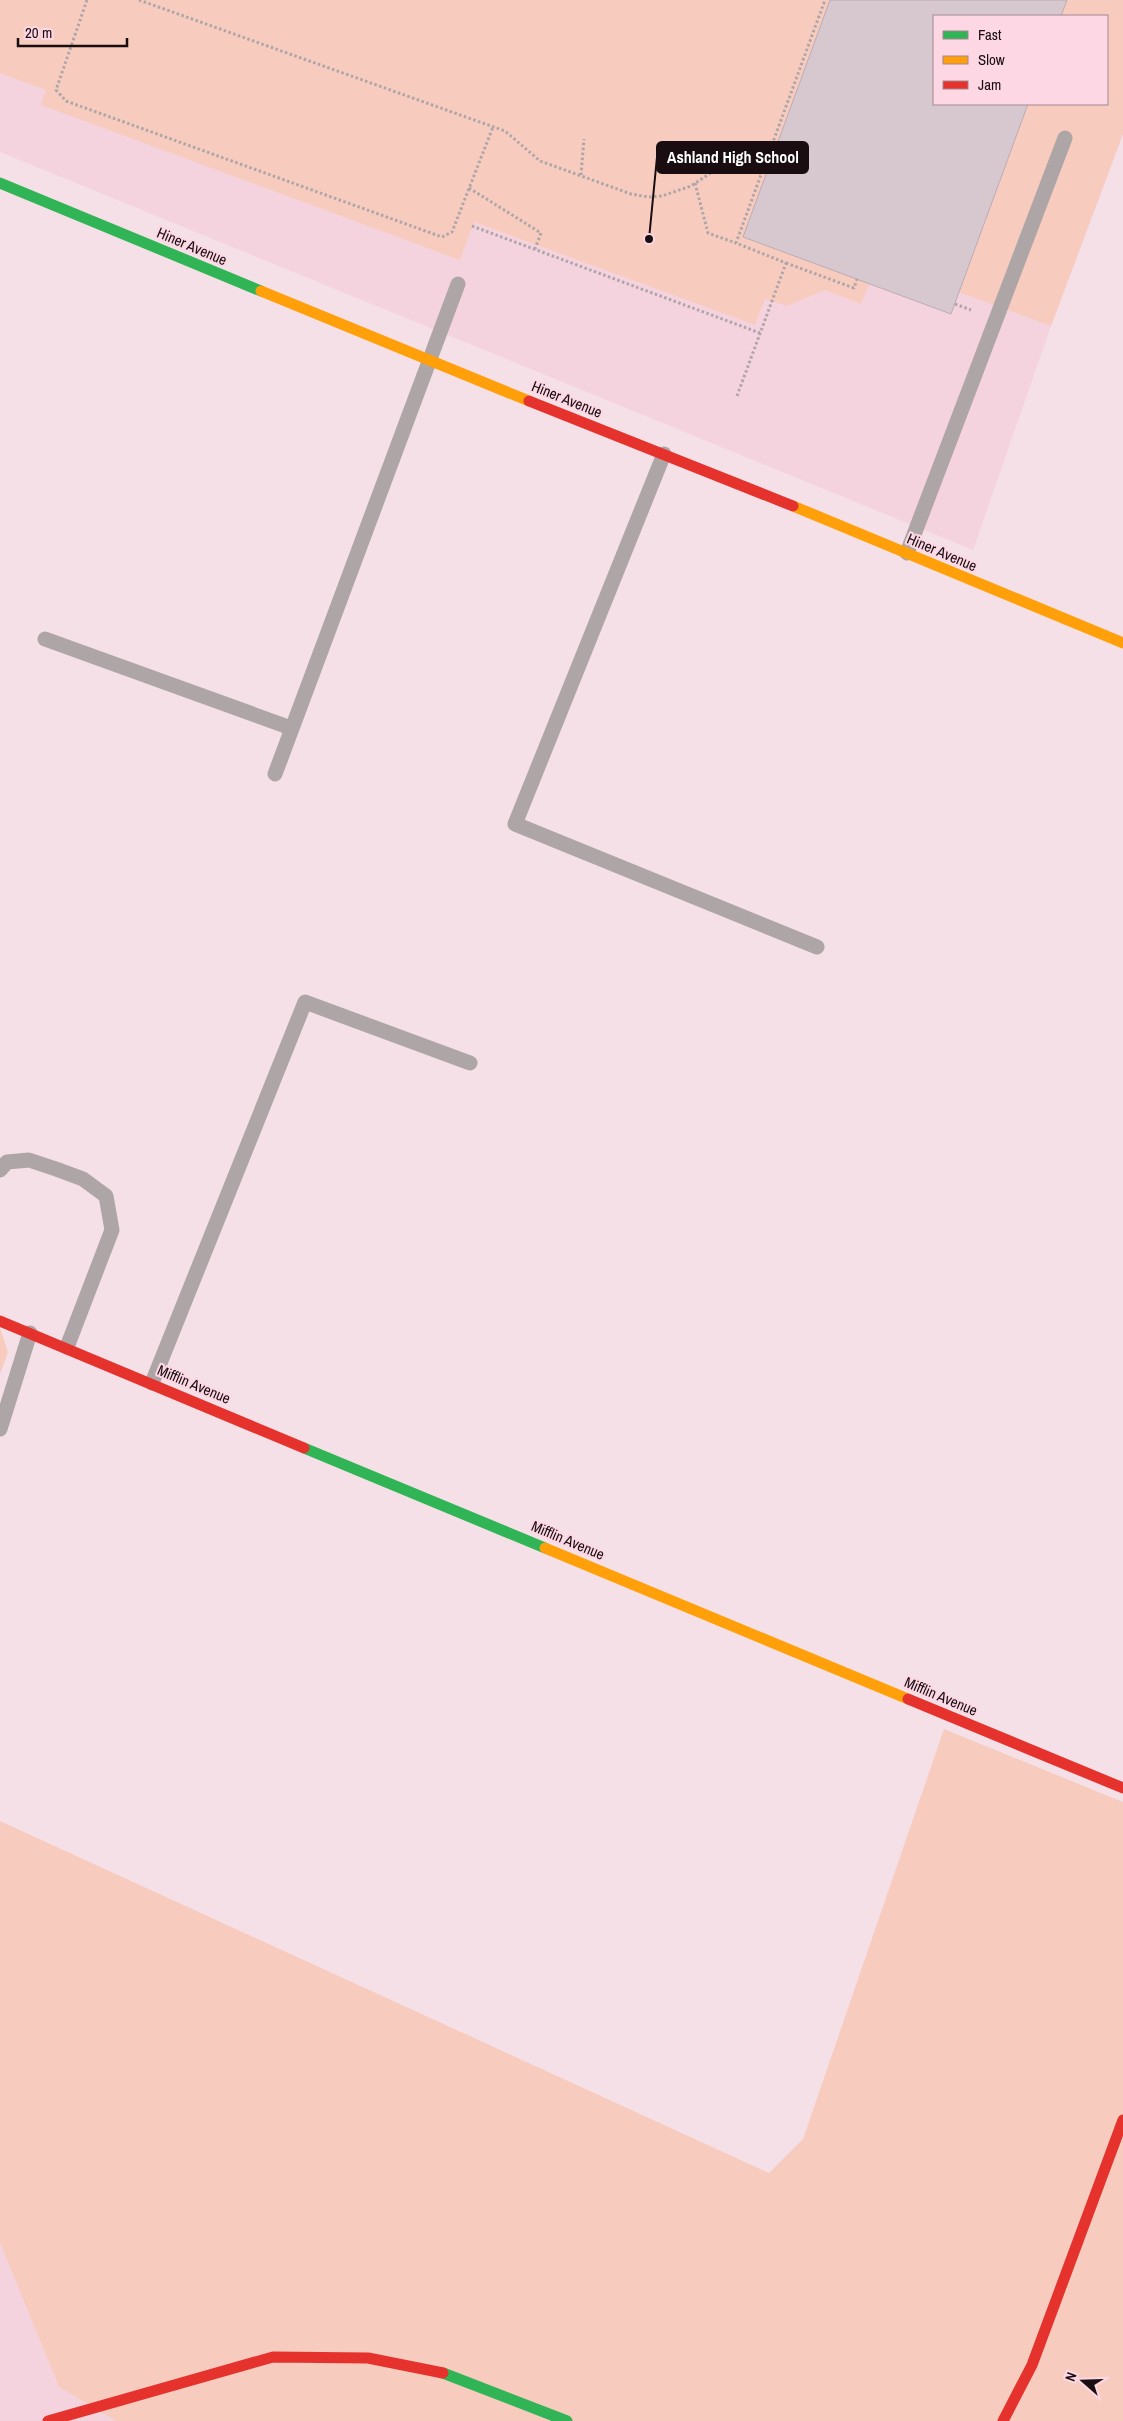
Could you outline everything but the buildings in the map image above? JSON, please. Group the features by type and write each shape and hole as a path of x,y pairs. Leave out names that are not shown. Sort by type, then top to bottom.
{"street":[{"name":"Hiner Avenue","path":"0,183 430,362 664,454 1123,643"},
{"name":"Mifflin Avenue","path":"0,1321 67,1347 1123,1788"},
{"path":"1003,2421 1032,2366 1123,2120"},
{"path":"48,2421 273,2357 282,2357 368,2358 438,2371 567,2421"}],"lane":[{"path":"906,553 1065,138"},
{"path":"275,774 458,284"},
{"path":"664,454 515,824 816,947"},
{"path":"45,639 291,728"},
{"path":"152,1383 305,1002 470,1063"},
{"path":"0,1170 7,1162 28,1160 83,1180 106,1196 112,1230 67,1347"},
{"path":"0,1429 30,1333"}],"path":[{"path":"87,0 56,90 66,102 442,237 452,232 493,127"},
{"path":"139,0 505,131 540,161 631,194 648,197 675,192 695,183 728,163 761,173"},
{"path":"736,243 825,0"},
{"path":"581,175 584,139"},
{"path":"695,183 708,234 854,288 857,279"},
{"path":"469,188 540,232 534,249"},
{"path":"472,226 760,333"},
{"path":"736,396 786,263"}],"shaded area":[{"path":"0,0 1123,0 1123,134 1051,326 973,550 0,152"},
{"path":"0,0 1123,0 1123,134 1051,326 959,292 951,314 869,284 861,304 825,290 787,306 765,299 755,325 474,222 460,260 41,105 46,90 0,73"},
{"path":"0,1328 8,1352 0,1374"},
{"path":"944,1729 1123,1802 1123,2421 116,2421 59,2387 0,2243 0,1821 769,2173 803,2139"},
{"path":"0,2243 59,2387 116,2421 0,2421"}],"traffic: fast":[{"path":"0,183 261,291"},
{"path":"304,1448 545,1548"},
{"path":"443,2373 567,2421"}],"traffic: slow":[{"path":"261,291 529,401"},
{"path":"793,506 1123,643"},
{"path":"545,1548 908,1699"}],"traffic: jam":[{"path":"529,401 793,506"},
{"path":"0,1321 304,1448"},
{"path":"908,1699 1123,1788"},
{"path":"1003,2421 1032,2365 1123,2120"},
{"path":"48,2421 273,2357 368,2358 443,2373"}],"place":[{"name":"Ashland High School","path":"649,239"}]}
